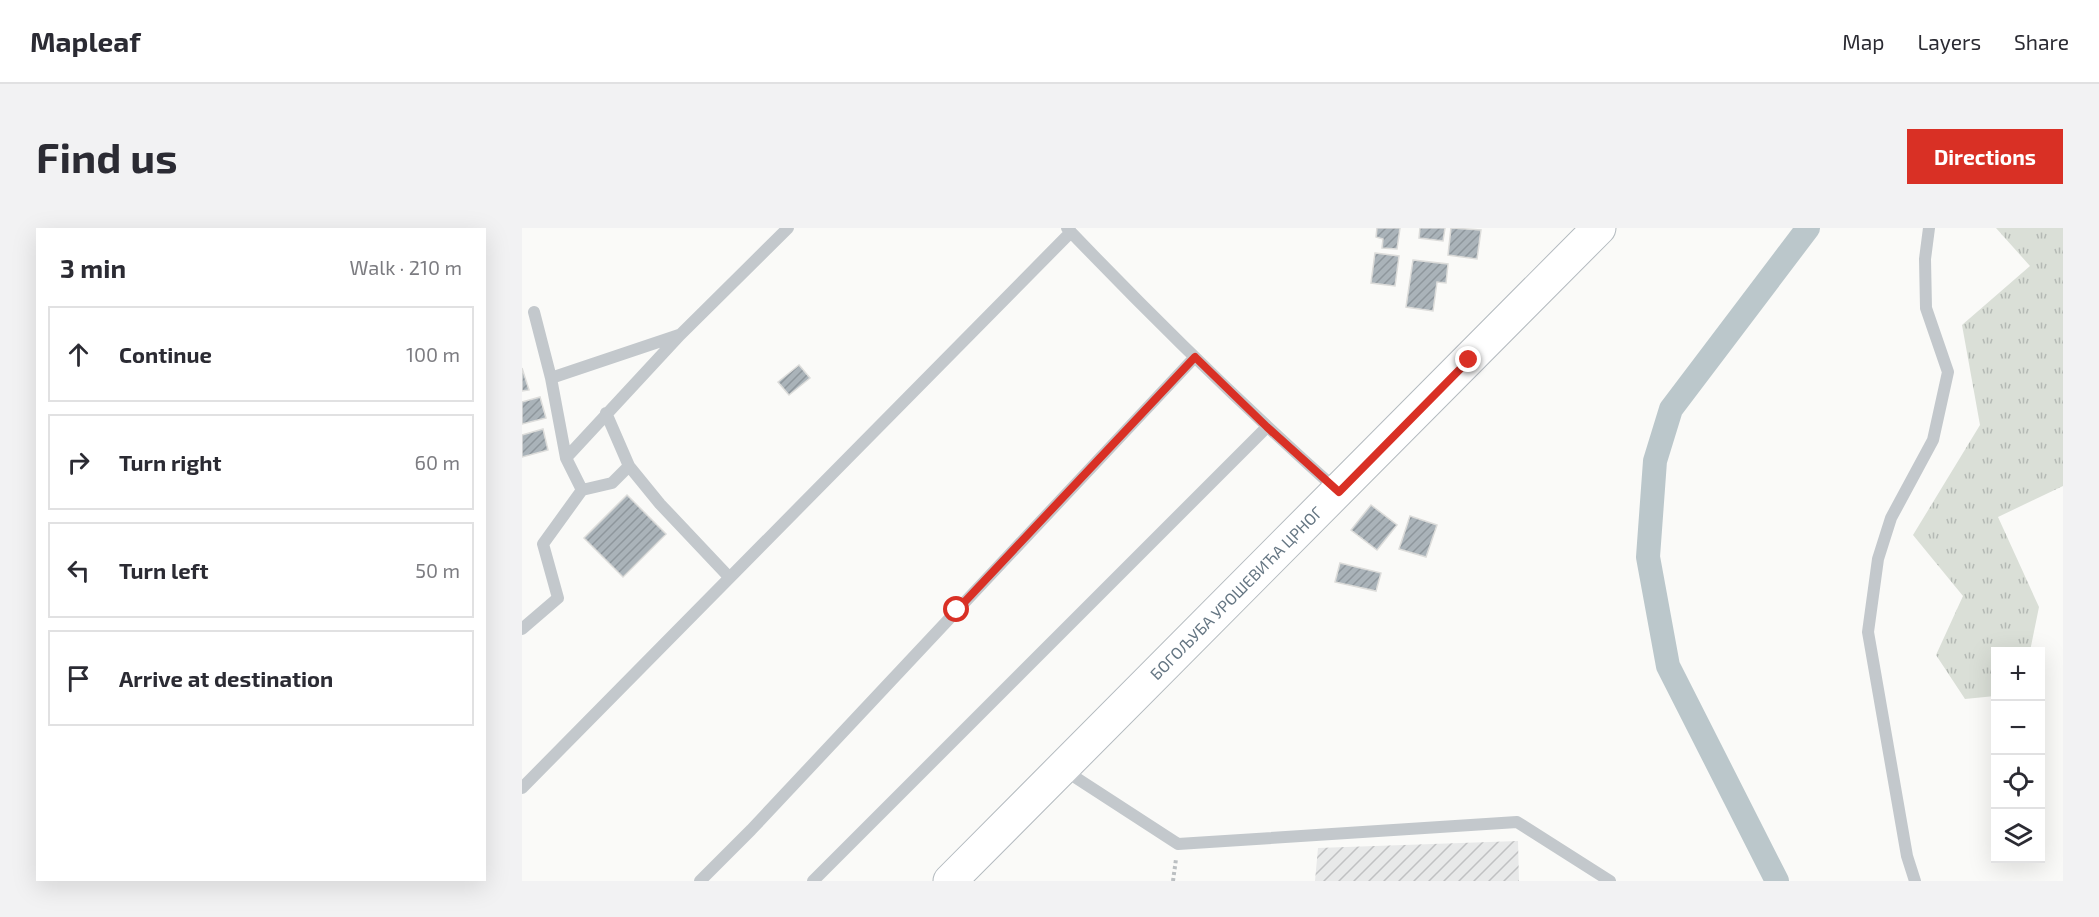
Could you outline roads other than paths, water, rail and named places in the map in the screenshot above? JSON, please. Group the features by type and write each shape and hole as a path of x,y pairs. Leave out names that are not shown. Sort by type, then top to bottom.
{"street":[{"name":"БОГОЉУБА УРОШЕВИЋА ЦРНОГ","path":"950,881 1599,228"}],"lane":[{"path":"566,458 680,334 788,228"},
{"path":"1914,881 1907,856 1868,632 1878,560 1891,518 1934,440 1948,372 1926,308 1925,259 1929,228"},
{"path":"522,788 1069,230 1267,427 1339,492"},
{"path":"534,312 551,378 566,458 582,490"},
{"path":"551,378 680,334"},
{"path":"700,881 751,830 1195,357"},
{"path":"606,413 629,466 660,504 729,577"},
{"path":"813,881 1267,427"},
{"path":"522,629 558,598 543,544 582,490 612,483 629,466"},
{"path":"1063,769 1178,844 1517,822 1610,881"}],"waterway":[{"path":"1777,881 1668,666 1648,557 1655,461 1671,409 1808,228"}]}
